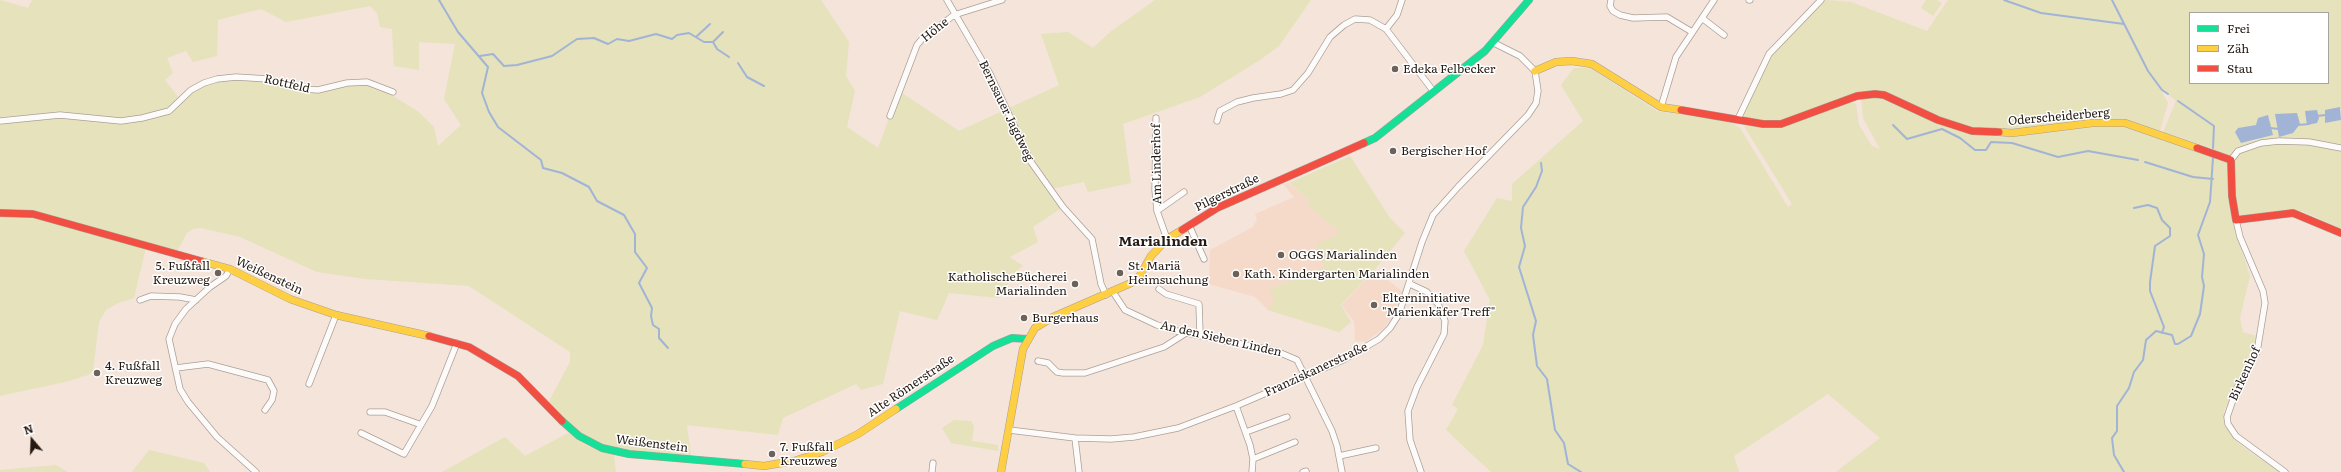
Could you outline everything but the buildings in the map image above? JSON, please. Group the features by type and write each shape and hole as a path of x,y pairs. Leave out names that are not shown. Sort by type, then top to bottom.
{"street":[{"name":"Bernsauer Jagdweg","path":"946,0 990,74 1031,162 1063,207 1088,235 1094,246 1101,284 1110,294"},
{"name":"Höhe","path":"890,116 917,44 954,15 1002,0"},
{"path":"1386,30 1396,15 1402,0"},
{"name":"Pilgerstraße","path":"1001,472 1019,369 1027,339 1035,328 1045,321 1110,294 1134,281 1151,256 1167,239 1221,206 1364,144 1434,92 1494,43 1529,0"},
{"path":"1611,0 1610,6 1613,11 1620,15 1633,18 1667,17 1692,32"},
{"path":"1494,43 1520,56 1535,71 1556,62 1572,61 1592,64 1661,107 1676,57 1714,0"},
{"path":"1738,119 1769,54 1821,0"},
{"path":"1702,18 1724,35"},
{"path":"1217,121 1220,111 1237,102 1281,94 1293,90 1308,74 1330,37 1349,21 1358,19 1370,20 1386,30 1434,92"},
{"name":"Franziskanerstraße","path":"1009,430 1075,438 1112,439 1178,428 1236,406 1360,352 1379,339 1390,328 1399,314 1410,284 1422,242 1433,215 1528,115 1536,103 1538,91 1535,71"},
{"name":"Rottfeld","path":"0,121 60,115 121,121 142,118 169,111 192,90 204,83 217,79 236,77 264,78 304,89 318,90 347,83 366,82 393,92"},
{"name":"Oderscheiderberg","path":"1661,107 1763,124 1781,124 1857,96 1875,94 1884,95 1938,120 1972,131 2012,133 2092,123 2125,123 2231,160"},
{"name":"Am Linderhof","path":"1156,118 1154,156 1157,211 1167,239"},
{"path":"2341,148 2309,142 2279,141 2261,143 2238,151 2231,160 2232,196 2236,220 2294,213 2314,220 2341,233"},
{"name":"Am Linderhof","path":"1157,211 1184,192"},
{"name":"Weißenstein","path":"0,213 33,214 230,269 247,276 290,299 336,315 457,343 482,353 509,370 532,389 571,430 588,442 602,448 644,455 764,466 781,464 808,457"},
{"name":"Birkenhof","path":"2236,220 2246,253 2263,291 2265,308 2257,352 2237,388 2227,417 2228,424 2236,436 2285,472"},
{"path":"1189,225 1204,258"},
{"path":"230,269 226,276 196,300 180,316 171,331 169,339 180,389 188,402 218,437 256,472"},
{"path":"1410,284 1427,292 1438,304 1445,321 1444,334 1417,387 1408,411 1410,440 1421,472"},
{"path":"1159,289 1166,294 1196,301 1199,304 1200,334"},
{"name":"An den Sieben Linden","path":"1110,294 1125,310 1157,325 1291,356 1301,365 1332,431 1342,472"},
{"path":"140,300 151,296 180,297 196,300"},
{"path":"309,384 336,315"},
{"path":"1038,361 1048,363 1057,372 1063,374 1086,373 1164,347 1187,332"},
{"name":"Alte Römerstraße","path":"808,457 858,434 920,395 972,357 1012,338 1027,339"},
{"path":"361,433 404,454 419,424 432,406 457,343"},
{"path":"176,368 208,364 268,380 274,391 272,400 265,410"},
{"path":"1236,406 1246,432 1253,459 1252,472"},
{"path":"370,412 386,412 419,424"},
{"path":"1246,432 1286,417"},
{"path":"1075,438 1079,472"},
{"path":"1253,459 1295,442"},
{"path":"1339,456 1376,448"},
{"path":"932,472 933,463"}],"shaded area":[{"path":"0,0 28,8 32,0 821,0 849,42 846,76 855,91 847,127 878,148 899,91 959,131 1059,85 1041,34 1068,32 1093,48 1110,32 1155,0 1311,0 1279,46 1260,60 1200,97 1123,124 1131,183 1088,192 1084,182 1051,189 1063,207 1033,227 1038,242 1010,257 1023,266 1016,271 999,298 949,293 937,320 900,311 883,384 861,390 856,384 783,418 778,435 687,425 691,457 614,449 587,439 572,428 548,403 570,362 570,352 469,286 366,279 317,272 240,237 201,228 193,229 187,233 177,251 147,243 134,298 118,303 106,310 99,322 93,371 88,375 65,382 0,396 0,125 3,123 60,118 143,120 170,113 191,93 211,82 232,80 268,81 305,91 366,84 380,88 419,112 434,127 438,146 461,125 444,99 455,44 419,42 419,70 394,66 392,29 380,27 377,13 370,6 286,22 261,9 218,20 217,56 193,62 186,51 167,58 173,73 165,80 179,98 168,109 159,112 121,119 60,114 0,117"},
{"path":"1826,0 1851,2 1927,31 1948,0 2341,0 2341,108 2325,123 2341,120 2341,229 2302,211 2283,211 2232,220 2250,276 2240,318 2243,332 2257,336 2248,362 2224,411 2224,425 2234,439 2280,472 1836,472 1880,438 1828,394 1734,456 1739,472 1491,472 1446,430 1458,409 1452,405 1483,345 1490,300 1464,251 1497,198 1512,201 1512,184 1583,121 1561,85 1574,68 1590,68 1657,111 1730,122 1740,128 1788,207 1792,204 1744,126 1779,128 1852,102 1856,104 1859,125 1872,146 1880,149 1863,118 1861,93 1781,121 1746,119 1743,112 1771,55","holes":["2160,88 2176,101 2163,132 2212,148 2211,154 2125,126 2092,125 2071,122 2118,119 2160,131 2168,103","2256,125 2259,140 2241,143 2238,128"]},
{"path":"1926,0 1937,0 1942,3 1933,16 1921,8"},
{"path":"1350,156 1390,218 1405,233 1376,268 1341,305 1351,322 1339,332 1268,310 1275,298 1269,290 1325,267 1316,245 1340,233 1307,204 1310,201 1289,183"},
{"name":"OGGS Marialinden","path":"1288,183 1310,201 1308,204 1340,233 1325,267 1341,305 1351,322 1339,332 1268,310 1255,297 1209,284 1210,250 1253,227 1257,219 1255,214 1294,197 1283,184"},
{"path":"1375,270 1402,291 1402,294 1390,320 1383,329 1365,342 1355,341 1354,322 1342,305"},
{"path":"954,420 971,421 974,426 972,441 998,445 998,451 951,443 942,428"},
{"path":"568,433 587,446 614,455 616,472 442,472 505,437 525,456"},
{"path":"149,450 204,463 210,472 132,472"},
{"path":"56,465 68,472 0,472 0,470"}],"water":[{"path":"2340,107 2341,120 2325,123 2325,110"},
{"path":"2317,110 2319,118 2317,123 2307,125 2305,111"},
{"path":"2297,113 2300,124 2293,133 2279,137 2275,114"},
{"path":"2268,115 2273,135 2241,143 2235,132 2238,128 2256,125 2258,118"}],"waterway":[{"path":"439,0 458,32 488,67 482,93 489,112 498,127 541,160 543,168 562,173 589,187 597,201 624,215 635,234 635,252 647,268 639,283 652,308 651,316 653,325 659,329 659,338 668,348"},
{"path":"2004,0 2041,13 2124,24"},
{"path":"2112,0 2148,71 2162,90 2168,94"},
{"path":"696,37 710,24"},
{"path":"713,42 723,32"},
{"path":"480,56 493,54 504,66 517,65 552,56 577,39 594,38 608,44 617,39 629,41 656,34 672,39 677,35 689,33 704,42 713,42 717,49 729,57"},
{"path":"738,63 747,77 764,86"},
{"path":"2178,101 2214,126 2213,148"},
{"path":"2316,116 2326,115"},
{"path":"2298,125 2309,124"},
{"path":"1893,125 1907,139 1942,129 1960,138 1975,150 1986,150 1991,142 2012,143 2058,157 2088,151 2138,160"},
{"path":"2270,128 2279,129"},
{"path":"2124,472 2114,455 2112,438 2117,431 2117,406 2129,388 2134,372 2143,360 2146,340 2156,331 2172,335 2175,344 2178,344 2191,336 2200,314 2204,286 2202,277 2204,254 2198,235 2210,202 2213,158"},
{"path":"2145,162 2193,177 2213,179"},
{"path":"1541,163 1542,171 1536,187 1523,207 1521,228 1525,246 1519,267 1536,321 1533,335 1537,366 1547,379 1555,430 1564,443 1568,464 1581,472"},
{"path":"2134,208 2148,205 2157,208 2162,220 2170,228 2170,236 2155,246 2150,282 2150,291 2164,327 2162,333"}],"traffic: fast":[{"path":"1364,143 1375,138 1485,51 1529,0"},
{"path":"896,409 993,346 1012,338 1027,339"},
{"path":"562,421 579,436 602,448 629,454 745,464"}],"traffic: slow":[{"path":"1535,71 1556,62 1572,61 1592,64 1661,107 1681,110"},
{"path":"1999,132 2012,133 2092,123 2125,123 2197,148"},
{"path":"1001,472 1023,349 1035,328 1053,317 1131,283 1139,277 1151,256 1167,239 1182,230"},
{"path":"201,261 230,269 290,299 336,315 429,336"},
{"path":"745,464 764,466 794,461 822,452 858,434 896,409"}],"traffic: jam":[{"path":"1681,110 1763,124 1781,124 1857,96 1875,94 1884,95 1938,120 1972,131 1999,132"},
{"path":"1182,230 1217,208 1364,143"},
{"path":"2197,148 2231,160 2232,196 2236,220 2293,213 2341,233"},
{"path":"0,213 33,214 201,261"},
{"path":"429,336 469,347 518,376 562,421"}],"place":[{"name":"Edeka Felbecker","path":"1395,69"},
{"name":"Bergischer Hof","path":"1393,151"},
{"name":"OGGS Marialinden","path":"1281,255"},
{"name":"5. Fußfall Kreuzweg","path":"218,273"},
{"name":"St. Mariä Heimsuchung","path":"1120,273"},
{"name":"Kath. Kindergarten Marialinden","path":"1236,274"},
{"name":"KatholischeBücherei Marialinden","path":"1075,284"},
{"name":"Elterninitiative \"Marienkäfer Treff\"","path":"1374,305"},
{"name":"Burgerhaus","path":"1024,318"},
{"name":"4. Fußfall Kreuzweg","path":"97,373"},
{"name":"7. Fußfall Kreuzweg","path":"772,454"}],"district":[{"name":"Marialinden","path":"1163,242"}]}
